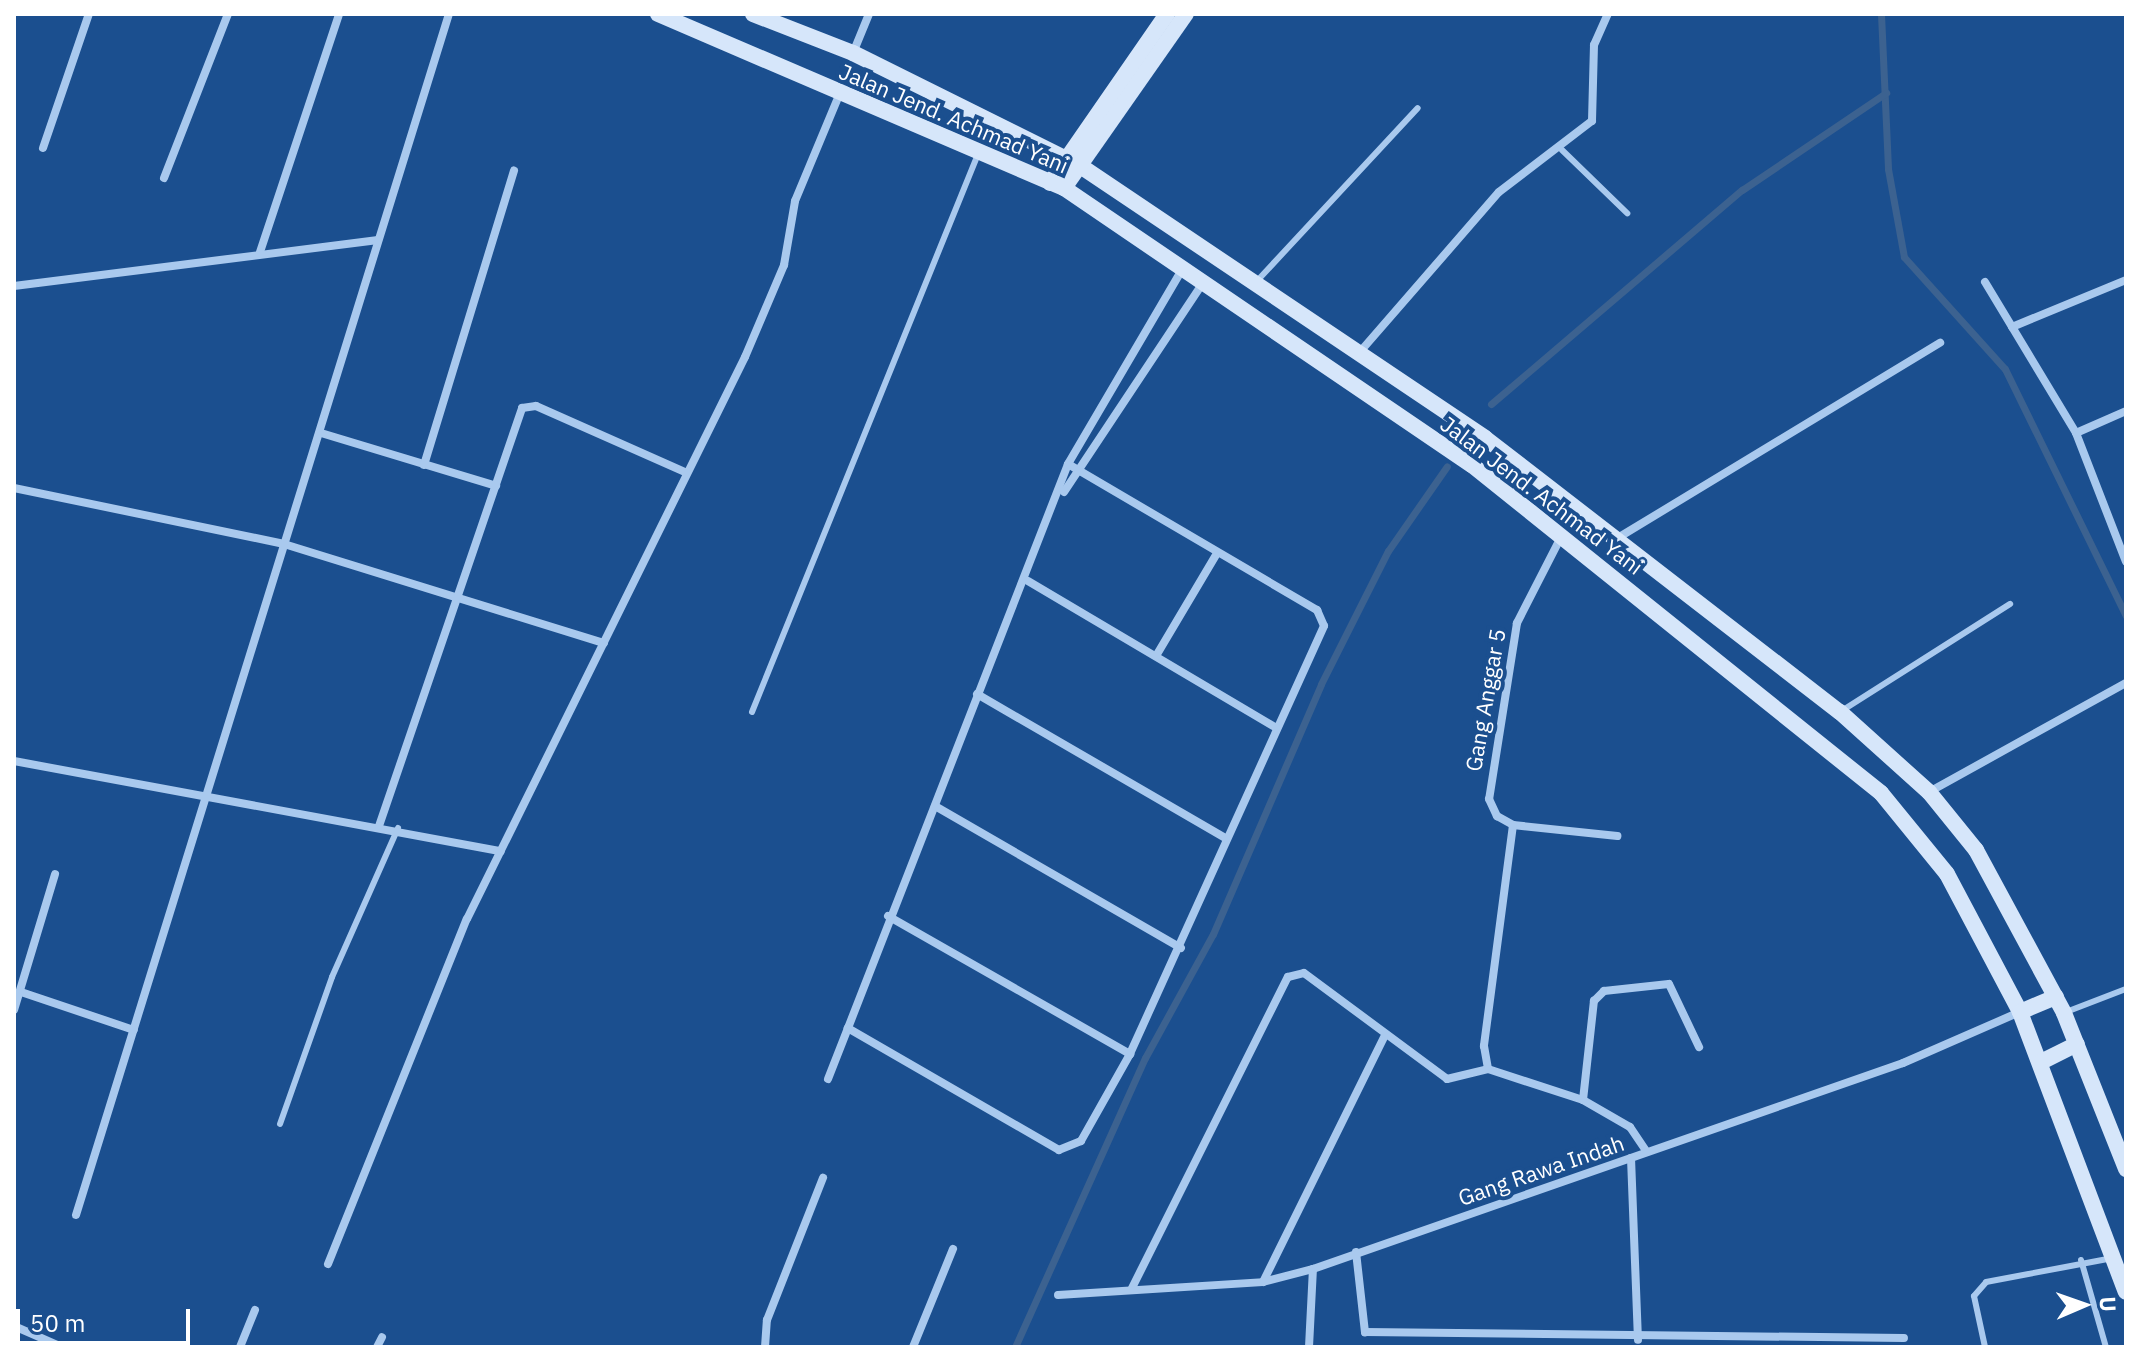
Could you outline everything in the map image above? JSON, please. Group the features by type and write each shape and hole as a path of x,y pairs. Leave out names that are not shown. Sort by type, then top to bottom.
{"street":[{"path":"43,148 89,14"},
{"path":"164,178 228,14"},
{"path":"260,252 339,14"},
{"path":"76,1215 210,795 284,544 449,14"},
{"name":"Jalan Jend. Achmad Yani","path":"658,14 1057,186 1180,273 1448,450 1563,533 1881,793 1947,874 2020,1012 2116,1258 2126,1292"},
{"name":"Jalan Jend. Achmad Yani","path":"753,14 853,53 1072,162 1464,423 1840,712 1929,792 1976,850 2064,1013 2126,1169"},
{"path":"853,53 869,14"},
{"path":"1057,186 1167,14"},
{"path":"1072,162 1186,14"},
{"path":"1359,354 1499,192 1562,150 1592,121 1594,45 1608,14"},
{"path":"328,1264 424,1016 501,851 687,473 784,265 795,201 840,93"},
{"path":"424,465 514,170"},
{"path":"14,286 260,252 378,240"},
{"path":"828,1079 888,916 935,806 977,694 1028,581 1061,495 1068,464 1180,273"},
{"path":"2012,327 2126,280"},
{"path":"1985,282 2076,433 2126,562"},
{"path":"1061,495 1080,471 1201,286"},
{"path":"1615,539 1940,343"},
{"path":"379,826 519,413 532,405 687,473"},
{"path":"2076,433 2126,411"},
{"path":"1448,450 1464,423"},
{"path":"321,433 496,486"},
{"path":"848,1028 1059,1150 1081,1141 1130,1054 1181,948 1225,838 1323,637 1322,617 1068,464"},
{"path":"14,488 284,544 604,643"},
{"name":"Gang Anggar 5","path":"1513,825 1497,816 1487,782 1510,650 1563,533"},
{"path":"1156,656 1216,555"},
{"path":"1028,581 1277,728"},
{"path":"1929,792 2126,683"},
{"path":"977,694 1225,838"},
{"path":"14,761 398,828 501,851"},
{"path":"935,806 1181,948"},
{"path":"1488,1069 1484,1046 1513,825 1617,836"},
{"path":"14,1010 55,874"},
{"path":"888,916 1130,1054"},
{"path":"1132,1288 1288,977 1304,973 1447,1079 1488,1069 1583,1100 1630,1127 1647,1152"},
{"path":"1583,1100 1594,1001 1604,991 1669,984 1699,1047"},
{"path":"21,992 134,1030"},
{"path":"2020,1012 2056,997"},
{"name":"Gang Rawa Indah","path":"1058,1295 1263,1282 1313,1269 1903,1063 2020,1012"},
{"path":"1263,1282 1385,1035"},
{"path":"2041,1062 2077,1044"},
{"path":"1631,1158 1638,1340"},
{"path":"765,1347 767,1320 823,1178"},
{"path":"913,1347 953,1249"},
{"path":"1356,1252 1365,1332 1638,1340 1904,1338"},
{"path":"1309,1347 1313,1269"},
{"path":"240,1347 255,1310"},
{"path":"14,1326 62,1347"},
{"path":"377,1347 382,1337"}],"lane":[{"path":"1254,285 1418,108"},
{"path":"1562,150 1627,213"},
{"path":"752,712 978,154"},
{"path":"1840,712 2010,604"},
{"path":"280,1124 332,977 398,828"},
{"path":"2064,1013 2126,989"},
{"path":"1985,1347 1974,1309 1980,1288 2081,1260 2116,1258"},
{"path":"2081,1260 2106,1347"}],"waterway":[{"path":"1881,14 1888,169 1904,257 2005,369 2126,616"},
{"path":"1491,404 1742,190 1886,93"},
{"path":"1015,1347 1145,1058 1213,934 1321,684 1388,551 1447,466"}]}
